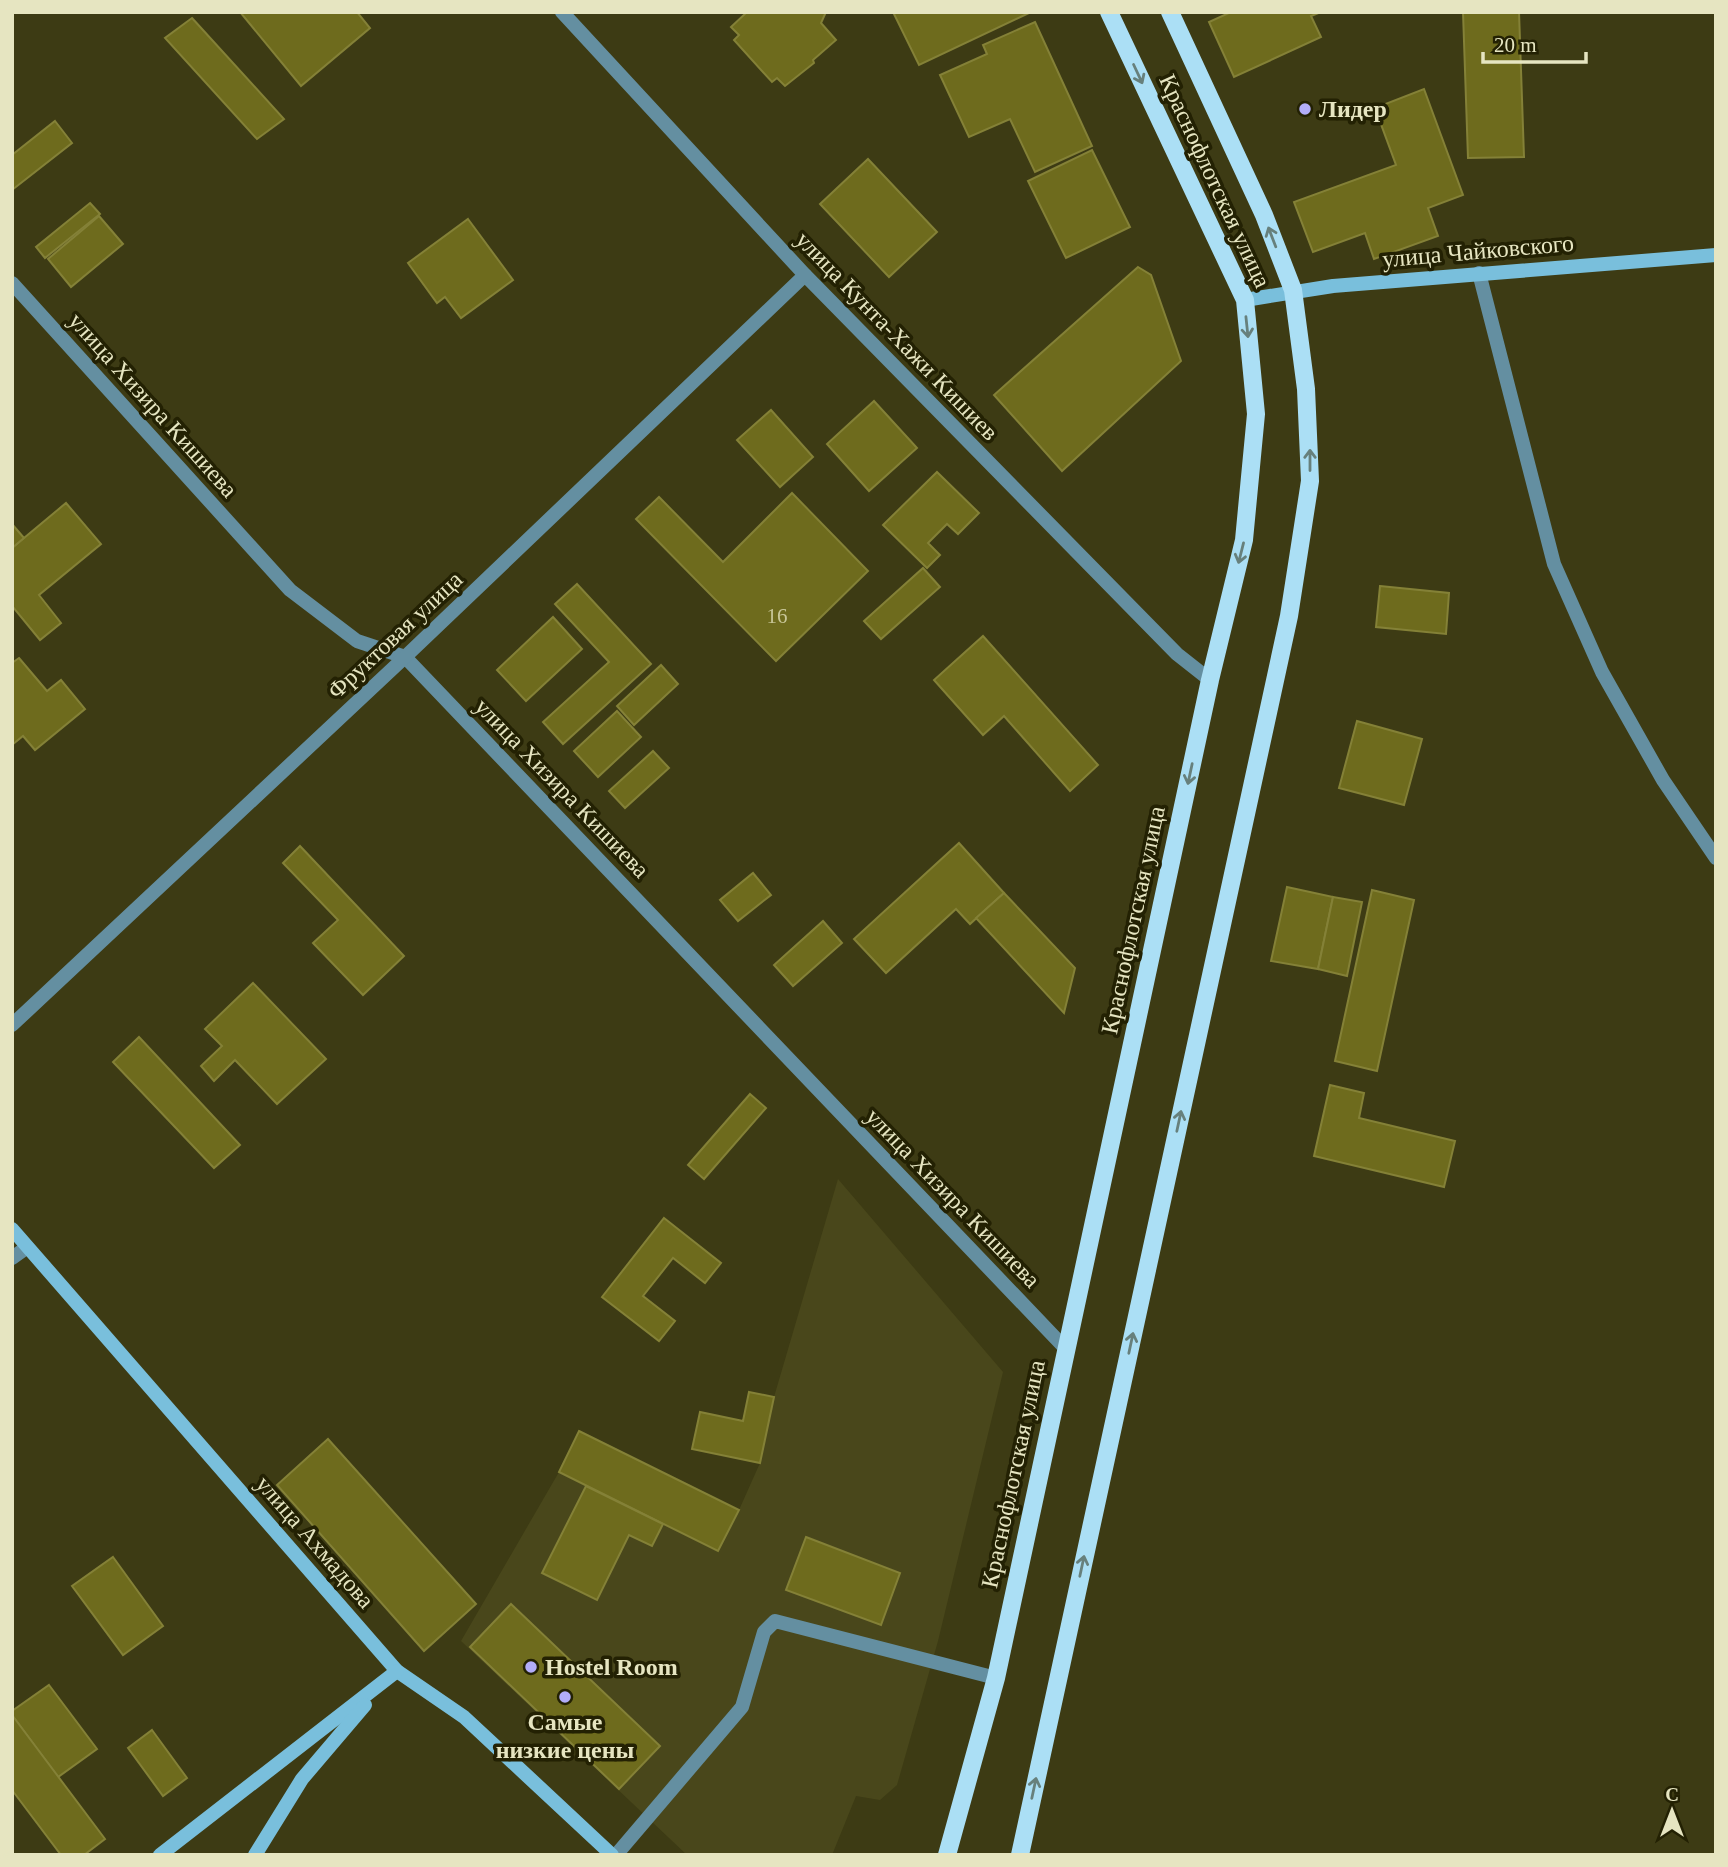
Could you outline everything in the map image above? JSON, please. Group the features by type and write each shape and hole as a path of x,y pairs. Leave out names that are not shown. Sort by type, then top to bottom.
{"main road":[{"name":"Краснофлотская улица","path":"947,1855 996,1678 1210,680 1244,540 1255,426 1245,300 1110,12"},
{"name":"Краснофлотская улица","path":"1020,1855 1286,629 1305,527 1310,481 1310,431 1302,344 1293,290 1264,215 1170,12"}],"street":[{"name":"улица Кунта-Хажи Кишиев","path":"562,12 805,275 1177,654 1210,680"},
{"name":"улица Чайковского","path":"1245,300 1293,290 1716,255"},
{"path":"1479,273 1555,564 1602,672 1663,780 1716,858"},
{"name":"Фруктовая улица","path":"12,1024 405,657 805,275"},
{"name":"улица Хизира Кишиева","path":"12,283 290,590 357,641 405,657 1065,1348"},
{"name":"улица Ахмадова","path":"12,1229 397,1671 464,1717 614,1855"},
{"path":"12,1258 26,1248"},
{"path":"614,1855 742,1707 764,1632 775,1621 996,1678"},
{"path":"160,1855 397,1671"},
{"path":"255,1855 302,1779 343,1728 397,1671"}],"shaded area":[{"path":"838,1179 1003,1372 938,1641 897,1785 880,1800 856,1796 832,1855 687,1855 461,1641 559,1472 579,1431 739,1510 760,1463 774,1397"}],"building":[{"path":"240,12 357,12 370,28 301,86"},
{"path":"747,12 826,12 821,23 836,40 813,60 814,63 785,86 777,78 772,82 734,40 739,35 731,27"},
{"path":"893,12 1031,12 919,65"},
{"path":"1231,12 1321,12 1311,16 1321,37 1234,77 1209,22"},
{"path":"1463,12 1519,12 1524,157 1468,158"},
{"path":"192,18 284,119 257,139 165,38"},
{"path":"1035,22 1092,146 1035,172 1010,119 969,137 940,75 987,54 983,45"},
{"path":"1424,89 1463,195 1428,208 1438,236 1374,259 1365,233 1313,252 1294,202 1396,165 1375,108"},
{"path":"55,121 72,143 12,190 12,155"},
{"path":"1092,150 1130,227 1066,258 1028,181"},
{"path":"868,159 937,232 889,277 820,204"},
{"path":"90,203 100,214 45,258 36,247"},
{"path":"99,216 123,244 71,287 48,259"},
{"path":"468,219 513,280 461,318 445,297 437,303 408,263"},
{"path":"1138,267 1151,275 1181,361 1062,471 994,395"},
{"path":"874,401 917,448 869,491 827,444"},
{"path":"771,410 813,457 780,487 737,440"},
{"path":"937,472 979,513 958,534 947,524 928,543 940,555 927,568 883,525"},
{"path":"792,493 868,571 776,661 636,519 659,497 723,562"},
{"path":"66,503 101,544 39,595 61,623 40,640 12,606 12,548"},
{"path":"12,524 24,538 12,548"},
{"path":"923,568 940,587 881,639 864,621"},
{"path":"577,584 651,664 563,744 543,722 609,662 555,604"},
{"path":"1380,586 1449,593 1446,634 1376,627"},
{"path":"553,617 582,649 526,701 497,670"},
{"path":"983,636 1098,765 1070,791 1004,716 983,735 934,680"},
{"path":"19,658 47,691 61,680 85,709 35,750 23,736 12,745 12,663"},
{"path":"661,665 678,684 634,725 617,706"},
{"path":"617,711 641,737 598,777 574,751"},
{"path":"1357,721 1422,739 1404,805 1339,788"},
{"path":"653,751 669,768 625,808 609,791"},
{"path":"959,843 1004,893 970,924 956,909 886,973 854,939"},
{"path":"300,846 404,956 363,995 313,943 338,920 283,863"},
{"path":"753,873 771,895 738,921 720,900"},
{"path":"1287,887 1333,897 1318,969 1271,961"},
{"path":"1372,890 1414,900 1377,1071 1335,1061"},
{"path":"1004,893 1075,968 1064,1013 976,918"},
{"path":"1333,897 1362,902 1347,976 1318,969"},
{"path":"823,921 842,943 793,986 774,965"},
{"path":"253,983 326,1059 277,1104 235,1060 214,1081 201,1066 222,1046 205,1029"},
{"path":"139,1037 240,1145 214,1168 113,1062"},
{"path":"1330,1085 1364,1093 1359,1118 1455,1141 1444,1187 1314,1156"},
{"path":"750,1094 766,1108 704,1179 688,1165"},
{"path":"664,1218 721,1263 705,1283 673,1258 643,1296 675,1321 659,1341 602,1297"},
{"path":"749,1392 774,1397 760,1463 692,1449 700,1412 743,1421"},
{"path":"579,1431 739,1510 718,1551 559,1472"},
{"path":"328,1439 476,1604 424,1651 277,1485"},
{"path":"586,1486 663,1524 652,1546 629,1535 597,1600 542,1573"},
{"path":"806,1537 900,1573 881,1625 786,1590"},
{"path":"113,1557 163,1626 123,1655 72,1586"},
{"path":"511,1604 660,1746 619,1789 470,1647"},
{"path":"49,1685 97,1749 58,1777 12,1715 12,1711"},
{"path":"12,1715 105,1839 84,1855 61,1855 12,1790"},
{"path":"152,1730 187,1778 163,1796 128,1748"}],"place":[{"name":"Лидер","path":"1305,109"},
{"name":"Hostel Room","path":"531,1667"},
{"name":"Самые низкие цены","path":"565,1697"}]}
